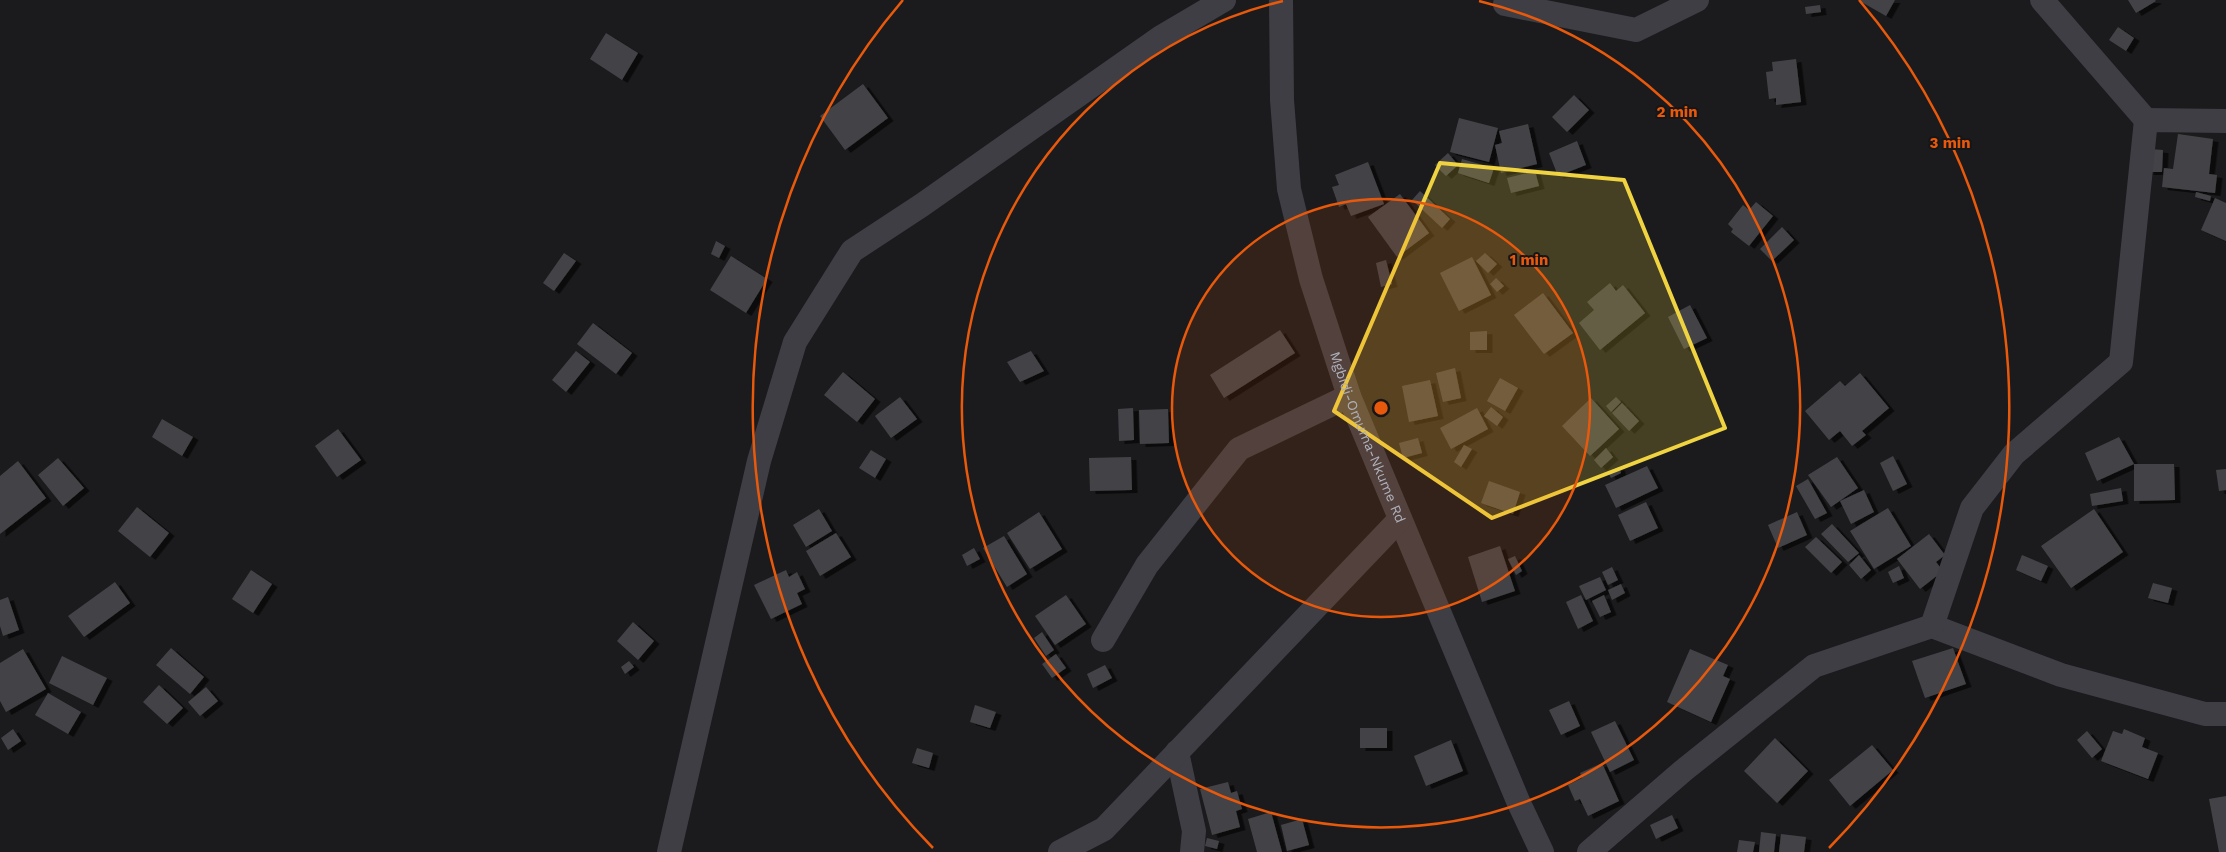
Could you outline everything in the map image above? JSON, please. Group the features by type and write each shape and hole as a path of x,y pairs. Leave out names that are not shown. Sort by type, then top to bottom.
{"street":[{"path":"669,852 759,461 795,342 852,251 922,205 1161,37 1224,0"},
{"name":"Mgbidi-Omuma-Nkume Rd","path":"1281,0 1282,100 1289,189 1311,278 1349,396 1514,792 1542,852"},
{"path":"1505,4 1636,30 1697,0"},
{"path":"1932,626 1972,508 2014,454 2121,362 2146,120 2042,0"},
{"path":"2146,120 2226,121"},
{"path":"1103,640 1147,565 1239,449 1349,396"},
{"path":"1060,852 1104,829 1400,519"},
{"path":"1589,852 1684,770 1814,666 1932,626 2062,675 2205,714 2226,714"},
{"path":"1178,752 1194,831 1192,852"}],"highlighted area":[{"path":"1440,163 1624,180 1725,428 1492,518 1334,411"}],"building":[{"path":"1858,0 1895,0 1886,16"},
{"path":"2128,0 2155,0 2156,1 2136,13"},
{"path":"1820,5 1821,12 1806,14 1805,7"},
{"path":"2118,27 2134,38 2126,51 2109,40"},
{"path":"606,33 638,53 622,80 590,59"},
{"path":"1796,59 1801,102 1776,105 1776,98 1769,99 1766,72 1773,71 1772,62"},
{"path":"863,84 888,118 845,150 820,116"},
{"path":"1574,95 1589,110 1567,132 1552,117"},
{"path":"1459,118 1498,128 1489,162 1450,152"},
{"path":"1528,124 1537,164 1501,173 1495,145 1502,143 1499,131"},
{"path":"2178,134 2213,139 2209,174 2217,175 2215,193 2162,187 2164,168 2173,169"},
{"path":"1577,141 1586,165 1558,176 1549,153"},
{"path":"2150,149 2163,150 2162,172 2148,172"},
{"path":"1448,153 1458,165 1446,176 1435,165"},
{"path":"1462,159 1494,168 1489,183 1458,173"},
{"path":"1368,162 1384,204 1351,216 1346,204 1339,207 1332,187 1339,185 1335,175"},
{"path":"1535,171 1539,186 1511,193 1507,178"},
{"path":"1420,191 1450,219 1442,228 1412,200"},
{"path":"2196,192 2211,196 2210,201 2195,197"},
{"path":"1400,194 1429,233 1397,257 1368,217"},
{"path":"2215,198 2226,203 2226,241 2201,230"},
{"path":"1756,202 1773,216 1749,246 1731,232 1733,229 1728,224 1743,205 1749,210"},
{"path":"1782,227 1794,240 1772,261 1760,249"},
{"path":"716,241 725,246 719,258 711,254"},
{"path":"564,253 576,261 554,291 543,283"},
{"path":"1485,253 1497,264 1488,273 1476,261"},
{"path":"731,256 767,279 746,313 710,290"},
{"path":"1472,257 1491,295 1459,311 1440,273"},
{"path":"1386,260 1392,284 1381,287 1376,263"},
{"path":"1496,278 1504,286 1497,292 1490,284"},
{"path":"1610,283 1616,291 1623,285 1645,313 1600,350 1579,323 1594,310 1587,302"},
{"path":"1543,293 1573,333 1544,354 1514,315"},
{"path":"1690,305 1707,338 1684,349 1668,317"},
{"path":"593,323 632,353 616,374 577,344"},
{"path":"1280,330 1295,353 1224,398 1210,375"},
{"path":"1487,331 1487,350 1470,350 1470,332"},
{"path":"576,351 590,362 566,392 552,380"},
{"path":"1031,351 1044,371 1020,382 1007,362"},
{"path":"1455,368 1461,398 1443,402 1436,373"},
{"path":"843,372 875,399 857,422 824,395"},
{"path":"1860,373 1889,408 1862,431 1866,435 1852,446 1840,431 1829,440 1805,411 1840,381 1845,386"},
{"path":"1500,378 1518,388 1505,411 1487,401"},
{"path":"1430,380 1438,416 1409,422 1402,386"},
{"path":"900,397 917,419 891,438 875,416"},
{"path":"1616,397 1621,402 1611,412 1606,406"},
{"path":"1591,398 1619,429 1590,456 1562,426"},
{"path":"1622,403 1639,421 1629,431 1612,413"},
{"path":"1491,407 1503,417 1497,426 1484,416"},
{"path":"1133,408 1134,440 1119,441 1118,409"},
{"path":"1477,408 1488,429 1451,449 1440,428"},
{"path":"1168,409 1169,443 1140,444 1139,410"},
{"path":"162,419 193,437 182,456 152,437"},
{"path":"338,429 361,460 337,477 315,446"},
{"path":"2119,437 2134,464 2097,481 2085,453"},
{"path":"1418,438 1422,453 1403,458 1399,443"},
{"path":"1464,445 1472,449 1461,467 1454,462"},
{"path":"1606,448 1613,457 1601,468 1594,460"},
{"path":"871,450 886,459 875,478 859,468"},
{"path":"1893,456 1907,484 1893,491 1880,463"},
{"path":"1131,457 1132,490 1090,491 1089,458"},
{"path":"1837,457 1858,488 1831,507 1808,475"},
{"path":"58,458 84,488 63,506 38,475"},
{"path":"18,461 46,498 0,534 0,476"},
{"path":"2134,464 2174,464 2175,500 2134,501"},
{"path":"1647,466 1658,488 1616,508 1605,485"},
{"path":"1619,467 1621,473 1611,478 1608,472"},
{"path":"2226,469 2226,490 2219,491 2216,470"},
{"path":"1808,479 1827,513 1815,519 1796,486"},
{"path":"1489,481 1520,492 1513,514 1481,503"},
{"path":"2121,488 2123,501 2092,506 2090,494"},
{"path":"1864,490 1874,512 1851,524 1840,501"},
{"path":"1646,502 1658,528 1630,541 1618,515"},
{"path":"137,507 169,533 150,557 118,531"},
{"path":"1888,508 1911,546 1874,569 1850,531"},
{"path":"819,509 832,531 806,547 793,525"},
{"path":"2094,509 2123,552 2071,588 2041,546"},
{"path":"1039,512 1062,549 1030,569 1007,533"},
{"path":"1797,512 1807,535 1778,548 1768,525"},
{"path":"1832,524 1859,553 1848,562 1821,534"},
{"path":"836,533 851,557 820,576 806,551"},
{"path":"1929,534 1945,555 1936,562 1943,571 1920,589 1897,559"},
{"path":"1004,536 1027,574 1007,587 983,548"},
{"path":"1816,537 1842,562 1831,573 1805,547"},
{"path":"1500,546 1515,591 1482,602 1468,557"},
{"path":"974,548 980,559 967,566 962,555"},
{"path":"1859,555 1871,570 1861,579 1849,565"},
{"path":"2022,555 2048,566 2041,581 2016,570"},
{"path":"1515,556 1522,571 1516,575 1508,559"},
{"path":"1899,566 1904,578 1893,583 1888,572"},
{"path":"1612,567 1618,580 1608,585 1602,572"},
{"path":"251,570 272,584 253,613 232,599"},
{"path":"786,570 789,577 797,572 805,589 797,593 802,604 771,619 754,585"},
{"path":"1600,577 1606,590 1586,600 1579,586"},
{"path":"115,582 130,603 84,637 68,616"},
{"path":"2153,583 2172,588 2168,603 2148,598"},
{"path":"1621,584 1625,593 1612,600 1608,590"},
{"path":"1066,595 1086,624 1055,645 1035,616"},
{"path":"1581,595 1593,621 1578,629 1566,602"},
{"path":"1604,595 1611,612 1600,617 1592,601"},
{"path":"8,597 19,630 3,636 0,626 0,600"},
{"path":"633,622 654,641 638,660 617,641"},
{"path":"1042,632 1054,650 1046,656 1034,638"},
{"path":"171,648 204,677 190,694 156,665"},
{"path":"1953,648 1966,684 1925,698 1912,661"},
{"path":"23,649 46,689 6,712 0,701 0,663"},
{"path":"1690,649 1728,665 1723,676 1730,679 1711,722 1667,702"},
{"path":"1056,654 1066,668 1052,678 1042,664"},
{"path":"62,656 107,678 93,705 49,683"},
{"path":"629,661 634,667 625,674 621,667"},
{"path":"1105,665 1112,678 1093,688 1087,674"},
{"path":"159,685 183,708 167,724 143,702"},
{"path":"206,687 218,701 200,716 188,702"},
{"path":"48,693 81,712 68,734 35,715"},
{"path":"1569,701 1580,726 1561,735 1549,710"},
{"path":"975,705 996,712 990,728 970,722"},
{"path":"1615,721 1634,760 1610,772 1591,732"},
{"path":"1360,728 1387,728 1387,748 1360,748"},
{"path":"13,729 21,741 8,750 1,738"},
{"path":"2124,729 2145,738 2142,747 2158,753 2148,779 2101,761 2113,731 2122,734"},
{"path":"2087,731 2102,749 2092,758 2077,740"},
{"path":"1775,738 1808,771 1777,803 1744,771"},
{"path":"1451,740 1463,771 1426,786 1414,756"},
{"path":"1872,745 1893,770 1850,806 1829,780"},
{"path":"917,748 933,753 929,768 912,763"},
{"path":"1602,763 1619,801 1588,816 1580,799 1575,801 1568,785 1582,778 1580,773"},
{"path":"1228,782 1231,793 1237,791 1242,809 1236,811 1240,827 1212,835 1200,789"},
{"path":"2226,796 2226,852 2219,852 2209,799"},
{"path":"1271,812 1282,852 1257,852 1248,819"},
{"path":"1672,815 1678,828 1656,839 1650,825"},
{"path":"1302,819 1309,845 1287,851 1281,825"},
{"path":"1761,832 1776,834 1774,852 1759,852"},
{"path":"1781,834 1806,837 1804,852 1779,852"},
{"path":"1207,838 1219,841 1217,849 1205,846"},
{"path":"1739,840 1755,842 1753,852 1737,852"}]}
